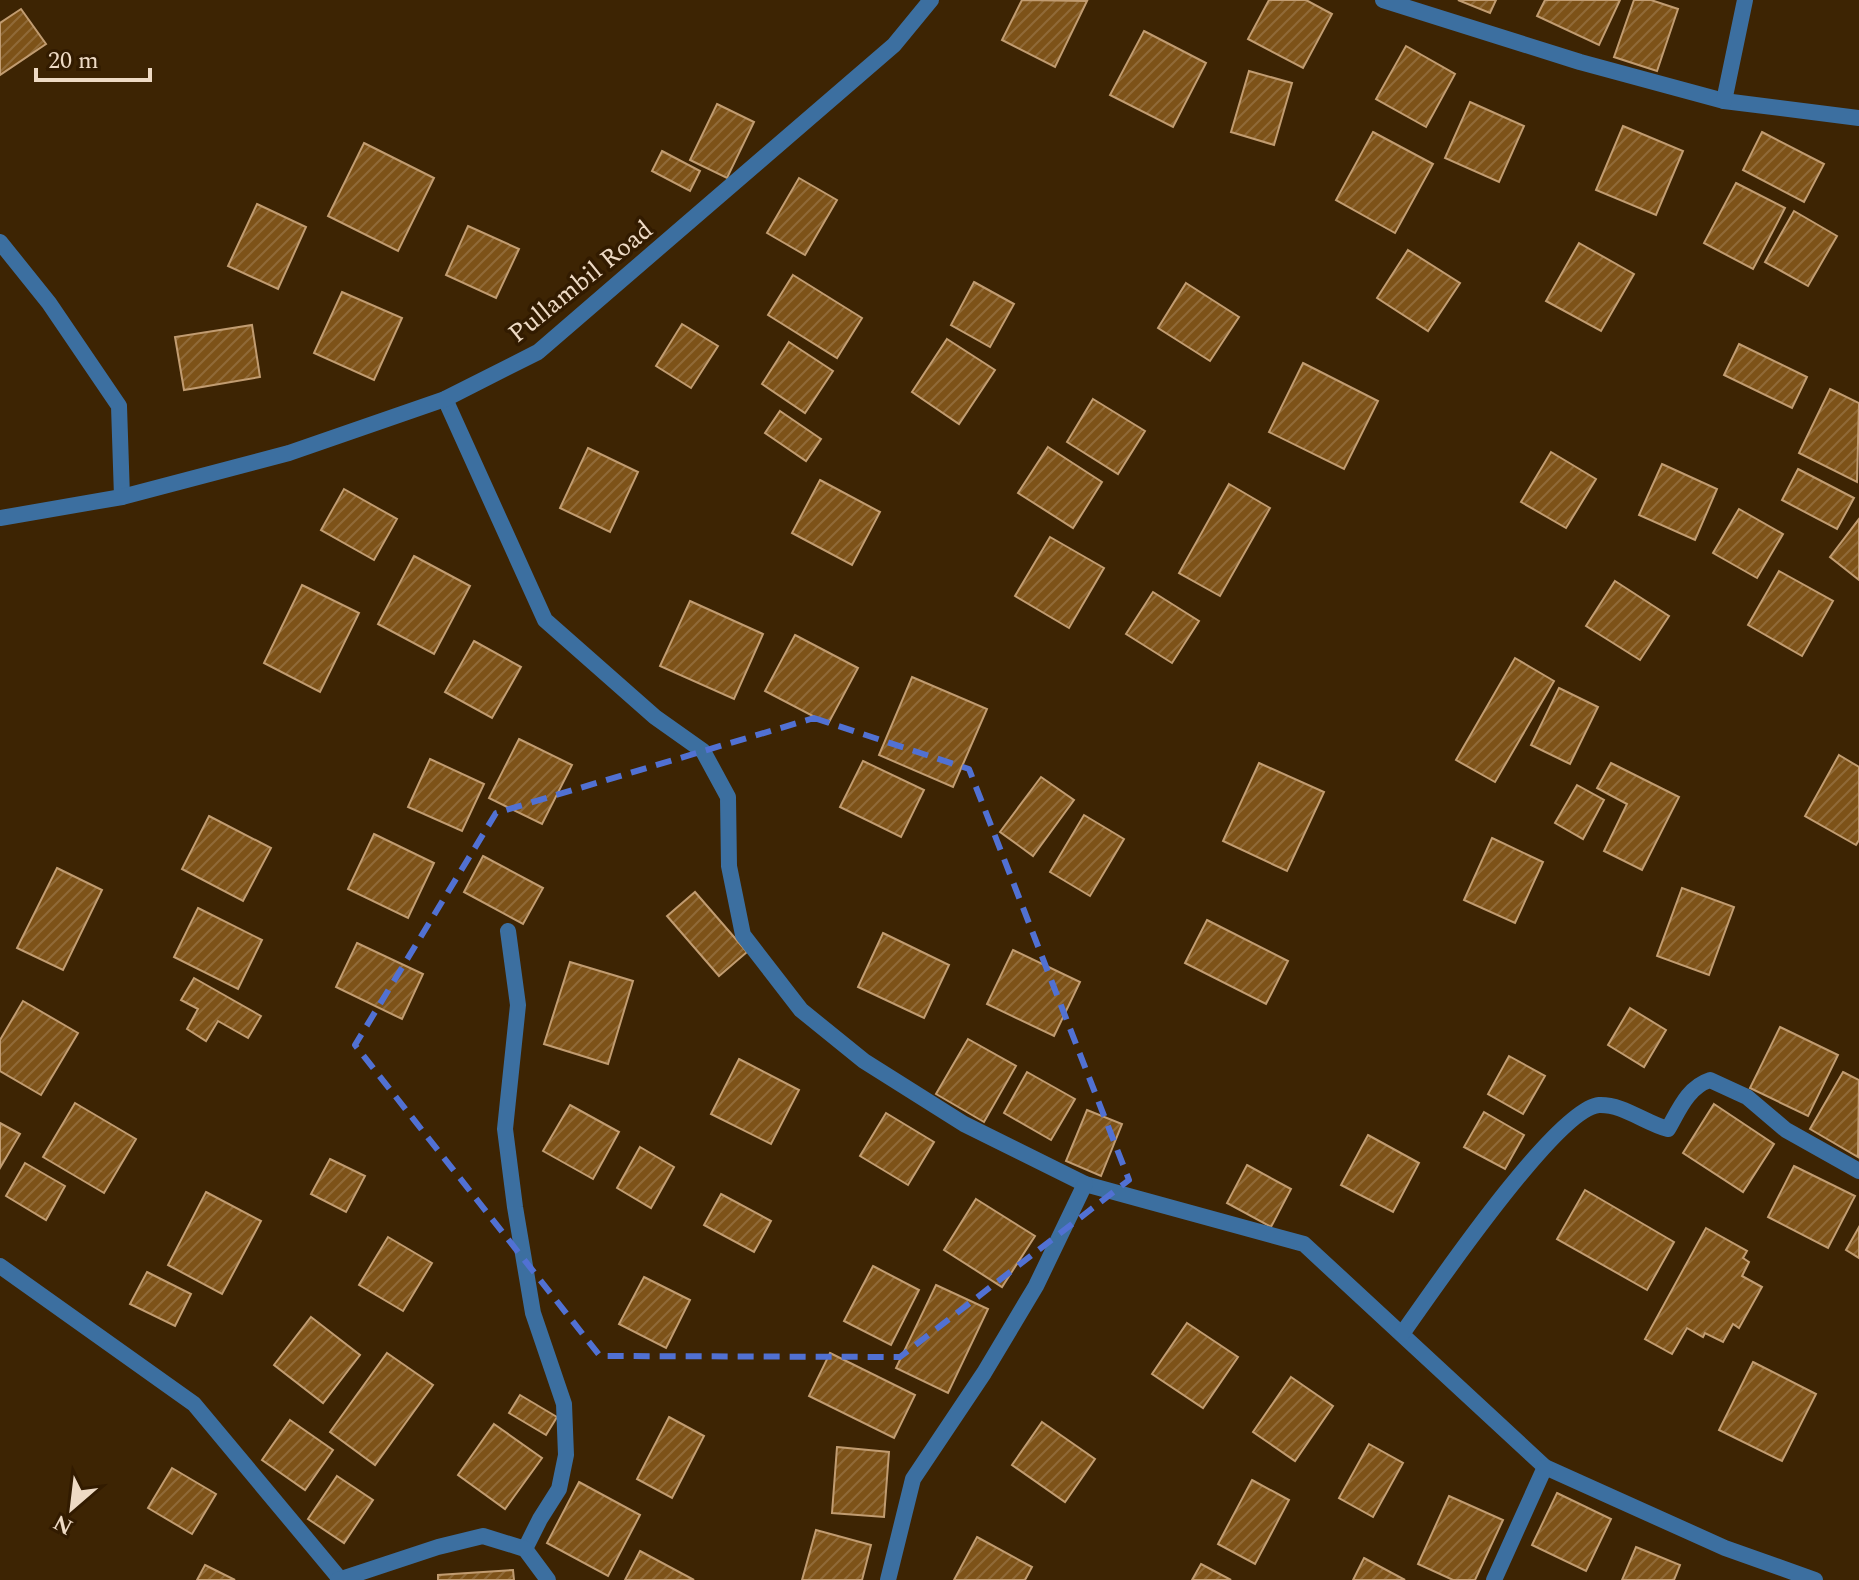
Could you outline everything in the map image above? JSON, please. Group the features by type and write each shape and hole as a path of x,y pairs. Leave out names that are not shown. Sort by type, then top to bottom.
{"street":[{"name":"Pullambil Road","path":"0,518 122,497 289,453 445,399 538,352 894,45 931,0"},
{"path":"1383,0 1580,62 1724,101 1859,118"},
{"path":"1724,101 1745,0"},
{"path":"0,242 49,303 119,406 122,497"},
{"path":"445,399 545,620 655,717 703,751 728,797 729,866 743,935 801,1010 864,1061 964,1124 1085,1184 1304,1244 1545,1467 1725,1548 1815,1580"},
{"path":"508,931 518,1005 505,1129 533,1313 564,1404 566,1455 559,1489 525,1549"},
{"path":"1402,1334 1501,1196 1575,1117 1598,1105 1620,1109 1668,1129 1689,1094 1699,1084 1710,1080 1747,1097 1786,1130 1859,1171"},
{"path":"888,1580 913,1479 984,1373 1036,1286 1085,1184"},
{"path":"0,1266 194,1404 339,1579 483,1536 525,1549 548,1580"},
{"path":"1494,1580 1545,1467"}],"highlighted area":[{"path":"814,718 969,769 1129,1180 900,1357 600,1356 355,1045 496,813"}],"building":[{"path":"1022,0 1087,1 1055,67 1002,40"},
{"path":"1269,0 1306,0 1332,14 1303,68 1248,39"},
{"path":"1458,0 1496,0 1490,13"},
{"path":"1545,0 1620,0 1599,45 1537,16"},
{"path":"1634,0 1651,0 1678,9 1657,71 1614,57"},
{"path":"21,9 46,44 0,75 0,23"},
{"path":"1144,31 1206,63 1173,127 1110,95"},
{"path":"1406,46 1455,74 1426,127 1376,99"},
{"path":"1249,71 1292,83 1274,145 1231,132"},
{"path":"1470,102 1524,126 1499,182 1445,158"},
{"path":"717,104 754,122 727,178 690,160"},
{"path":"1623,126 1683,151 1656,215 1596,190"},
{"path":"1373,132 1433,164 1395,233 1336,200"},
{"path":"1762,132 1824,164 1804,202 1743,170"},
{"path":"364,143 434,178 398,251 328,216"},
{"path":"662,151 700,171 690,191 652,171"},
{"path":"799,178 837,200 805,255 767,233"},
{"path":"1736,183 1785,208 1753,269 1704,243"},
{"path":"257,204 306,227 278,289 228,266"},
{"path":"1794,211 1837,236 1808,286 1765,262"},
{"path":"468,226 519,249 496,298 446,275"},
{"path":"1579,243 1634,274 1601,331 1546,301"},
{"path":"1408,250 1460,283 1428,331 1377,298"},
{"path":"793,275 862,318 837,358 768,315"},
{"path":"974,282 1014,304 990,347 951,325"},
{"path":"1186,283 1239,317 1210,361 1158,328"},
{"path":"342,292 402,318 374,380 314,353"},
{"path":"682,324 718,346 691,388 656,366"},
{"path":"252,325 260,377 184,390 175,337"},
{"path":"947,339 995,370 959,424 912,392"},
{"path":"789,342 833,371 805,413 762,384"},
{"path":"1739,344 1807,377 1792,408 1724,375"},
{"path":"1303,363 1378,401 1344,469 1269,432"},
{"path":"1830,389 1859,403 1857,482 1799,453"},
{"path":"1093,399 1145,431 1118,474 1067,442"},
{"path":"780,411 821,439 806,461 765,433"},
{"path":"1048,447 1102,482 1073,528 1018,493"},
{"path":"588,448 638,472 610,532 560,508"},
{"path":"1551,452 1596,479 1566,528 1521,502"},
{"path":"1662,464 1717,489 1695,540 1639,515"},
{"path":"1798,469 1854,498 1837,529 1782,500"},
{"path":"820,480 880,512 852,565 792,533"},
{"path":"1229,484 1270,508 1220,596 1179,573"},
{"path":"344,489 397,519 374,560 321,530"},
{"path":"1739,509 1783,534 1757,578 1713,553"},
{"path":"1859,519 1859,580 1830,557"},
{"path":"1050,537 1104,568 1069,628 1015,596"},
{"path":"414,556 470,586 434,654 378,624"},
{"path":"1779,571 1833,601 1802,656 1748,625"},
{"path":"1615,581 1669,616 1640,660 1586,626"},
{"path":"302,585 359,613 320,692 264,663"},
{"path":"1153,592 1199,621 1172,663 1126,634"},
{"path":"690,601 763,634 734,699 660,666"},
{"path":"795,635 858,668 828,724 765,691"},
{"path":"474,641 521,667 492,718 445,692"},
{"path":"1515,658 1554,681 1495,782 1456,760"},
{"path":"912,677 987,709 953,787 879,755"},
{"path":"1559,688 1598,707 1570,764 1531,745"},
{"path":"519,739 572,765 542,824 489,798"},
{"path":"1839,755 1859,767 1859,840 1856,845 1805,816"},
{"path":"430,759 484,784 462,831 408,807"},
{"path":"863,761 924,790 901,837 840,807"},
{"path":"1259,763 1324,792 1287,871 1223,841"},
{"path":"1611,763 1679,797 1642,870 1604,851 1627,804 1597,788"},
{"path":"1041,777 1074,800 1033,856 1000,832"},
{"path":"1577,785 1604,800 1583,839 1555,823"},
{"path":"1084,815 1124,839 1090,896 1050,872"},
{"path":"209,816 271,848 243,901 182,869"},
{"path":"374,834 434,863 408,918 348,889"},
{"path":"1492,838 1543,862 1515,923 1464,900"},
{"path":"483,856 543,888 523,924 464,892"},
{"path":"57,868 102,890 63,970 17,948"},
{"path":"1682,888 1734,907 1709,975 1657,956"},
{"path":"695,892 747,952 719,976 667,916"},
{"path":"198,908 262,940 238,989 174,957"},
{"path":"1207,920 1288,961 1266,1004 1185,963"},
{"path":"883,933 949,965 924,1018 858,987"},
{"path":"357,943 423,974 402,1019 336,987"},
{"path":"1013,950 1080,982 1054,1036 987,1004"},
{"path":"570,962 633,981 608,1064 544,1044"},
{"path":"194,978 261,1016 248,1038 218,1021 206,1041 187,1029 198,1009 181,1000"},
{"path":"23,1001 78,1033 41,1095 0,1071 0,1040"},
{"path":"1630,1008 1666,1030 1644,1067 1608,1045"},
{"path":"1780,1027 1838,1055 1808,1116 1750,1088"},
{"path":"968,1039 1016,1066 984,1122 936,1094"},
{"path":"1509,1056 1545,1076 1523,1114 1488,1094"},
{"path":"739,1059 799,1090 771,1144 711,1114"},
{"path":"1027,1072 1075,1099 1051,1140 1004,1113"},
{"path":"1843,1072 1859,1080 1858,1157 1810,1129"},
{"path":"75,1103 136,1139 104,1193 43,1157"},
{"path":"1714,1104 1774,1144 1743,1192 1683,1153"},
{"path":"570,1105 619,1132 593,1179 543,1151"},
{"path":"1087,1110 1122,1124 1101,1176 1066,1161"},
{"path":"1484,1112 1524,1135 1505,1169 1464,1147"},
{"path":"886,1113 934,1142 908,1185 860,1156"},
{"path":"0,1123 20,1134 0,1168"},
{"path":"1368,1135 1419,1163 1393,1212 1341,1185"},
{"path":"640,1147 674,1167 651,1208 617,1188"},
{"path":"330,1159 365,1176 346,1212 311,1194"},
{"path":"25,1163 65,1186 46,1220 6,1196"},
{"path":"1247,1165 1291,1189 1271,1227 1227,1203"},
{"path":"1794,1166 1855,1196 1828,1248 1768,1217"},
{"path":"1585,1190 1674,1242 1647,1290 1557,1239"},
{"path":"206,1192 261,1221 222,1294 168,1265"},
{"path":"721,1194 771,1221 754,1252 704,1225"},
{"path":"976,1199 1035,1236 1002,1287 944,1250"},
{"path":"1859,1227 1859,1258 1846,1250"},
{"path":"1706,1228 1747,1251 1743,1258 1749,1262 1742,1276 1762,1287 1739,1328 1733,1324 1723,1342 1705,1333 1703,1337 1687,1328 1672,1354 1645,1339"},
{"path":"388,1237 432,1263 403,1311 359,1285"},
{"path":"873,1266 919,1290 891,1345 844,1321"},
{"path":"147,1272 191,1294 175,1326 130,1304"},
{"path":"644,1277 690,1300 666,1348 619,1324"},
{"path":"936,1285 988,1309 948,1393 896,1368"},
{"path":"311,1317 360,1355 323,1403 274,1365"},
{"path":"1187,1323 1238,1357 1203,1408 1152,1374"},
{"path":"387,1353 433,1385 375,1465 330,1432"},
{"path":"830,1353 915,1395 894,1438 809,1396"},
{"path":"1753,1362 1816,1394 1782,1461 1719,1430"},
{"path":"1291,1377 1333,1406 1295,1461 1253,1432"},
{"path":"520,1395 557,1417 546,1435 509,1413"},
{"path":"669,1417 704,1436 672,1498 637,1479"},
{"path":"290,1420 333,1450 305,1490 262,1460"},
{"path":"1042,1422 1095,1459 1065,1502 1012,1465"},
{"path":"494,1424 542,1458 505,1509 458,1475"},
{"path":"1369,1444 1403,1463 1373,1517 1339,1498"},
{"path":"837,1447 889,1452 884,1517 832,1513"},
{"path":"172,1468 216,1494 192,1534 148,1508"},
{"path":"337,1476 373,1500 344,1543 308,1519"},
{"path":"1252,1480 1289,1500 1255,1564 1218,1544"},
{"path":"579,1482 640,1515 608,1576 547,1543"},
{"path":"1557,1493 1611,1519 1586,1571 1532,1545"},
{"path":"1449,1496 1503,1520 1475,1580 1453,1580 1418,1564"},
{"path":"816,1530 871,1545 862,1580 802,1580"},
{"path":"977,1537 1032,1567 1025,1580 954,1580"},
{"path":"1636,1547 1680,1565 1674,1580 1622,1580"},
{"path":"640,1551 694,1580 625,1580"},
{"path":"1364,1558 1405,1580 1353,1580"},
{"path":"1201,1564 1231,1580 1192,1580"},
{"path":"205,1565 235,1580 197,1580"},
{"path":"513,1570 514,1580 438,1580 438,1575"}]}
